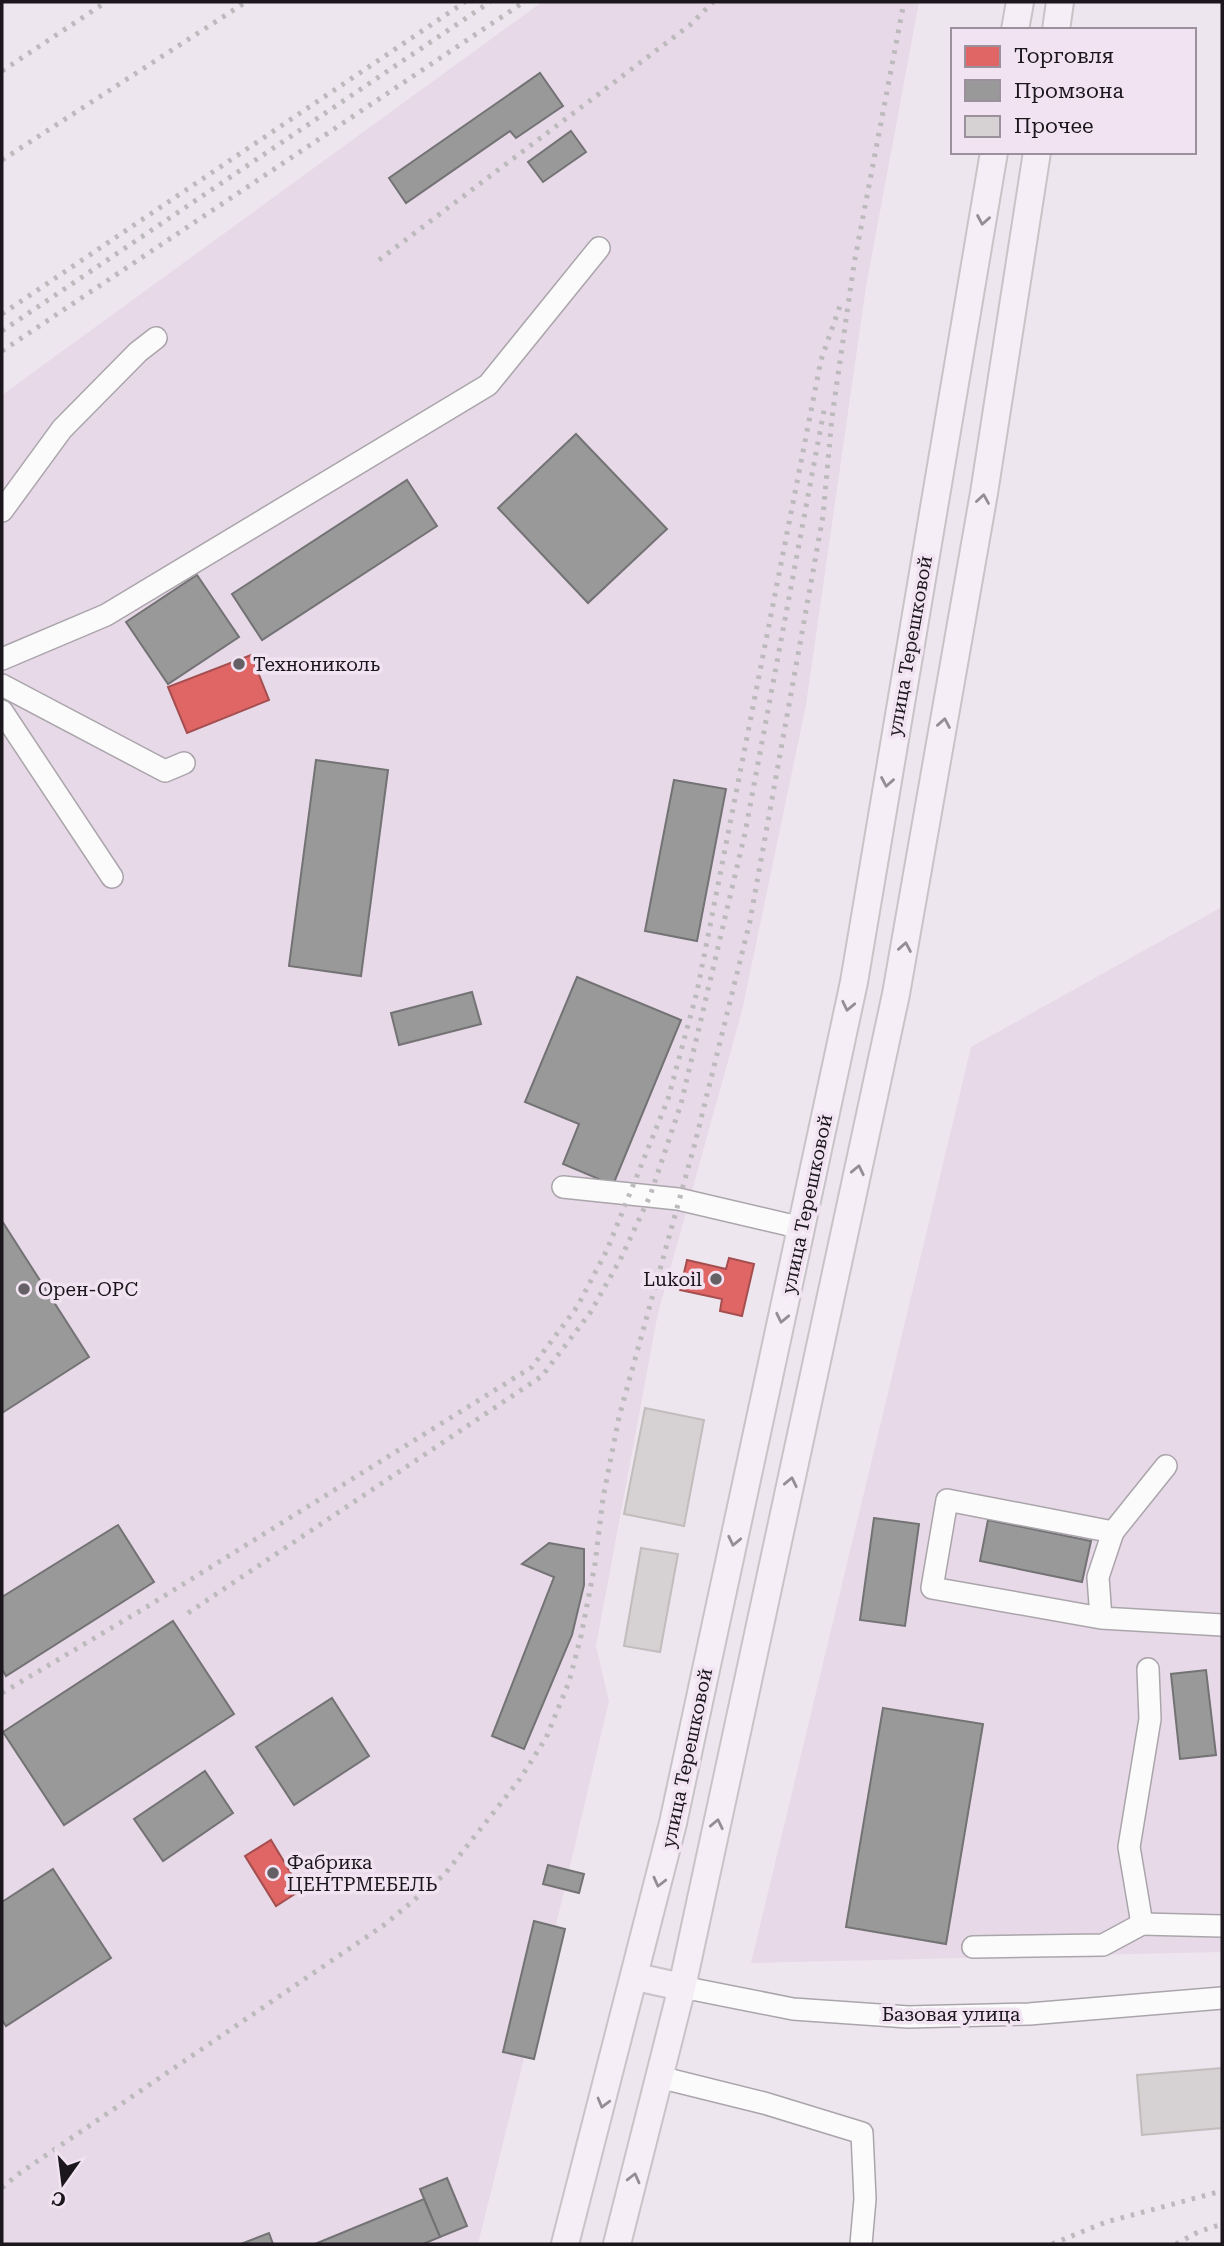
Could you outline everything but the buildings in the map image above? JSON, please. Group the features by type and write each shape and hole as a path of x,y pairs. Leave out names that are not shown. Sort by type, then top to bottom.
{"main road":[{"path":"1015,28 1020,2"},
{"path":"1056,28 1060,2"},
{"name":"улица Терешковой","path":"565,2244 636,1977 673,1823 856,968 994,154"},
{"path":"617,2244 682,1987 904,953 981,506 1037,154"},
{"path":"802,1228 844,1236"},
{"path":"636,1977 682,1987"}],"street":[{"path":"2,659 106,615 488,384 599,248"},
{"path":"2,511 62,429 138,352 156,338"},
{"path":"2,685 165,771 184,763"},
{"path":"2,711 112,877"},
{"path":"563,1187 678,1199 802,1228"},
{"path":"1101,1618 1098,1577 1113,1532 1166,1466"},
{"path":"1113,1532 947,1500 932,1588 1101,1618 1222,1625"},
{"path":"1142,1924 1129,1847 1150,1719 1148,1669"},
{"path":"973,1947 1103,1945 1142,1924 1222,1926"},
{"name":"Базовая улица","path":"682,1987 793,2009 908,2017 1029,2014 1222,1998"},
{"path":"659,2077 764,2103 862,2133 865,2199 861,2244"}],"shaded area":[{"path":"542,2 919,2 866,287 806,705 742,1011 658,1313 596,1646 609,1701 534,2018 478,2244 2,2244 2,395"},
{"path":"1222,907 1222,1952 751,1963 971,1047"}],"railway":[{"path":"2,71 106,2"},
{"path":"2,160 246,2"},
{"path":"2,314 465,2"},
{"path":"2,331 490,2"},
{"path":"2,351 524,2"},
{"path":"379,260 690,25 713,2"},
{"path":"2,2188 17,2175 384,1925 444,1875 520,1779 546,1738 569,1682 581,1636 619,1417 695,1143 750,921 823,516 832,417 854,264 904,2"},
{"path":"2,1693 145,1608 532,1367 577,1307 607,1250 668,1099 697,992 821,360 842,300"},
{"path":"188,1613 542,1376 590,1313 620,1260 650,1196 681,1104 745,833 825,405"},
{"path":"1052,2244 1106,2222 1222,2191"},
{"path":"1176,2244 1198,2232 1222,2224"}],"place":[{"name":"Технониколь","path":"239,664"},
{"name":"Lukoil","path":"716,1279"},
{"name":"Орен-ОРС","path":"24,1289"},
{"name":"Фабрика ЦЕНТРМЕБЕЛЬ","path":"273,1873"}]}
